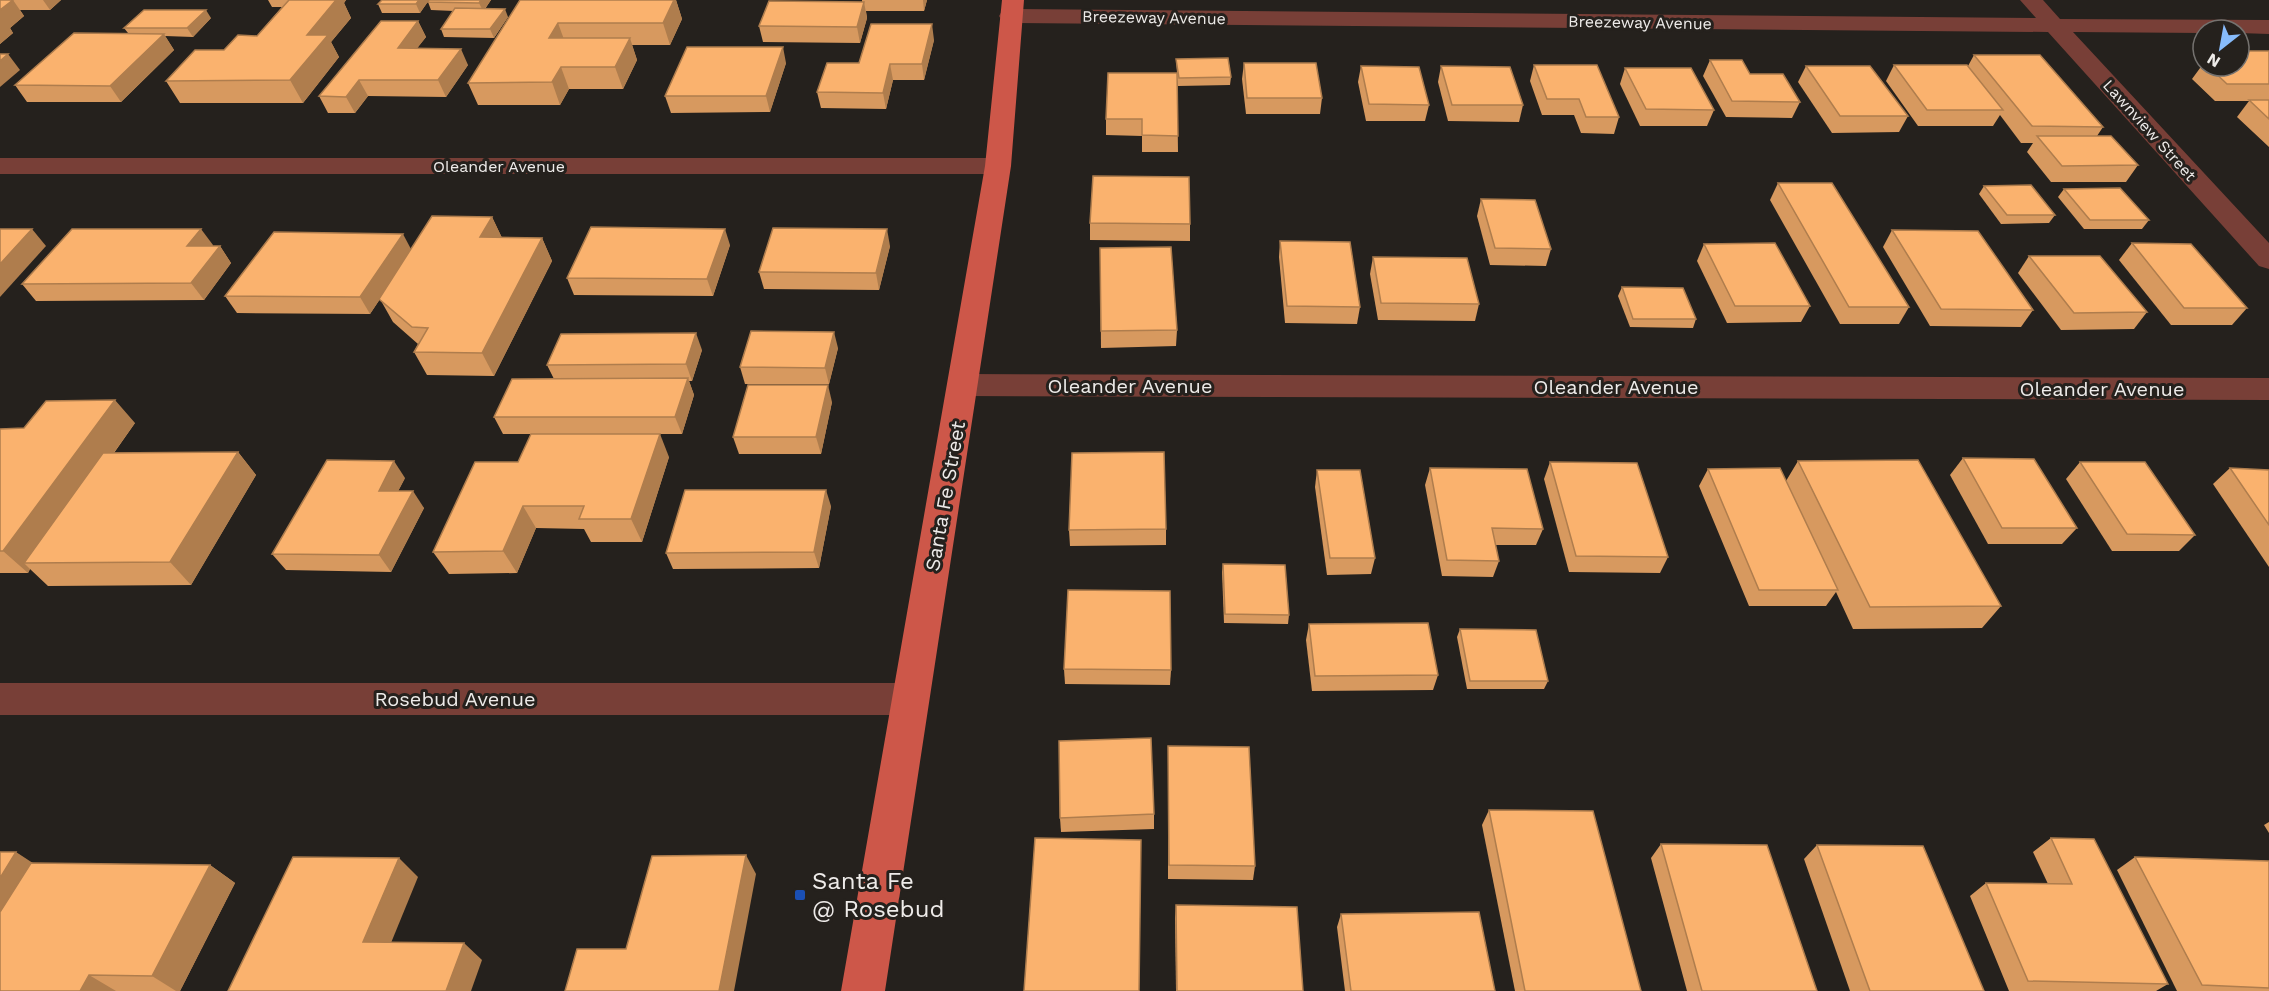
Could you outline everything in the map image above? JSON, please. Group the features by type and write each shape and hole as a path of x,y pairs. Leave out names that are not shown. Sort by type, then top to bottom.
{"main road":[{"name":"Santa Fe Street","path":"863,991 964,385 998,166 1012,8"}],"street":[{"name":"Lawnview Street","path":"2031,0 2269,260"},
{"name":"Breezeway Avenue","path":"1012,8 2056,26 2269,27"},
{"name":"Oleander Avenue","path":"0,166 998,166"},
{"name":"Oleander Avenue","path":"964,385 2269,389"},
{"name":"Rosebud Avenue","path":"0,699 910,699"}],"building":[{"path":"0,0 13,0 0,10"},
{"path":"289,0 336,0 307,35 328,35 290,80 166,81 195,50 224,50 238,35 257,36"},
{"path":"382,0 419,0 416,4 378,4"},
{"path":"429,0 481,0 479,3 428,2"},
{"path":"520,0 674,0 663,23 558,23 549,38 630,38 615,67 561,67 552,82 468,83"},
{"path":"769,1 864,2 857,27 759,26"},
{"path":"455,8 505,9 490,29 441,29"},
{"path":"144,10 206,10 187,28 124,28"},
{"path":"381,21 418,21 398,48 461,49 438,80 359,80 346,97 319,96"},
{"path":"871,24 932,24 922,64 890,64 883,93 817,92 827,63 859,63"},
{"path":"74,33 164,34 110,86 15,85"},
{"path":"687,47 783,47 766,96 665,96"},
{"path":"2251,51 2269,51 2269,84 2227,84 2221,78 2251,78"},
{"path":"0,54 8,54 0,61"},
{"path":"1974,55 2040,55 2103,127 2032,126"},
{"path":"1228,58 1231,77 1179,78 1176,59"},
{"path":"1710,60 1742,60 1750,74 1783,74 1800,102 1732,101"},
{"path":"1244,63 1316,63 1322,98 1247,98"},
{"path":"1534,65 1597,65 1619,117 1586,117 1579,99 1547,99"},
{"path":"1894,65 1967,65 2003,110 1927,110"},
{"path":"1361,66 1419,67 1429,105 1369,104"},
{"path":"1441,66 1510,67 1523,105 1452,105"},
{"path":"1806,66 1870,66 1908,116 1840,116"},
{"path":"1625,68 1691,68 1714,110 1646,109"},
{"path":"1108,73 1177,73 1178,136 1142,135 1142,119 1106,119"},
{"path":"2249,100 2269,100 2269,119"},
{"path":"2037,136 2111,136 2138,165 2062,166"},
{"path":"1093,176 1189,177 1190,224 1090,223"},
{"path":"1778,183 1832,183 1909,307 1849,307"},
{"path":"2031,185 2055,215 2007,215 1984,186"},
{"path":"2120,188 2149,220 2090,220 2064,189"},
{"path":"1481,199 1535,200 1551,249 1495,248"},
{"path":"432,216 492,217 480,237 542,238 482,353 414,352 428,328 412,327 379,299"},
{"path":"591,227 725,229 707,279 567,278"},
{"path":"773,228 887,229 876,273 759,272"},
{"path":"0,229 32,229 0,264"},
{"path":"72,229 201,229 187,246 220,246 191,283 22,284"},
{"path":"1892,230 1978,231 2033,310 1941,309"},
{"path":"274,232 403,234 360,297 225,296"},
{"path":"1280,241 1350,242 1360,307 1287,306"},
{"path":"1775,243 1810,306 1735,306 1704,244"},
{"path":"2132,243 2191,244 2247,308 2184,308"},
{"path":"1171,247 1177,330 1101,331 1100,248"},
{"path":"2029,256 2100,256 2147,312 2074,313"},
{"path":"1373,257 1467,258 1479,304 1381,303"},
{"path":"1622,287 1683,288 1696,319 1633,319"},
{"path":"751,331 834,332 825,368 740,367"},
{"path":"696,333 686,364 547,365 561,334"},
{"path":"688,378 675,417 494,417 512,379"},
{"path":"748,385 828,385 816,437 733,437"},
{"path":"115,400 3,551 0,551 0,429 24,428 46,401"},
{"path":"531,434 660,434 631,519 579,519 584,506 523,506 503,551 433,552 475,462 518,462"},
{"path":"238,452 170,562 24,563 103,453"},
{"path":"1164,452 1166,529 1069,530 1072,453"},
{"path":"1963,458 2034,459 2077,528 2002,528"},
{"path":"327,460 394,461 379,491 413,491 379,555 272,554"},
{"path":"1918,460 2001,606 1870,607 1798,461"},
{"path":"1550,462 1637,463 1668,557 1576,556"},
{"path":"2080,462 2145,462 2195,535 2127,534"},
{"path":"1430,468 1527,469 1543,529 1492,528 1499,561 1447,560"},
{"path":"1780,468 1838,590 1759,590 1708,469"},
{"path":"2230,468 2269,470 2269,525"},
{"path":"1317,470 1360,470 1375,558 1330,558"},
{"path":"685,490 826,490 814,552 666,553"},
{"path":"1223,564 1285,565 1289,615 1225,614"},
{"path":"1068,590 1170,591 1171,670 1064,669"},
{"path":"1428,623 1438,675 1315,676 1309,624"},
{"path":"1460,629 1536,630 1548,681 1470,681"},
{"path":"1151,738 1154,814 1060,818 1059,741"},
{"path":"1168,746 1249,747 1255,866 1169,865"},
{"path":"1489,810 1593,811 1641,991 1525,991"},
{"path":"1035,838 1141,840 1139,991 1024,991"},
{"path":"2051,838 2094,839 2168,984 2028,981 1986,883 2072,884"},
{"path":"1661,844 1767,845 1817,991 1702,991"},
{"path":"1817,845 1923,846 1984,991 1870,991"},
{"path":"0,852 16,852 0,878"},
{"path":"746,855 719,991 565,991 577,949 626,949 652,856"},
{"path":"293,857 399,858 363,942 464,943 446,991 228,991"},
{"path":"2135,857 2269,861 2269,988 2202,985"},
{"path":"31,863 210,865 152,976 89,975 80,991 0,991 0,912"},
{"path":"1176,905 1297,907 1303,991 1177,991"},
{"path":"1479,912 1495,991 1351,991 1341,914"}],"place":[{"name":"Santa Fe @ Rosebud","path":"800,895"}]}
